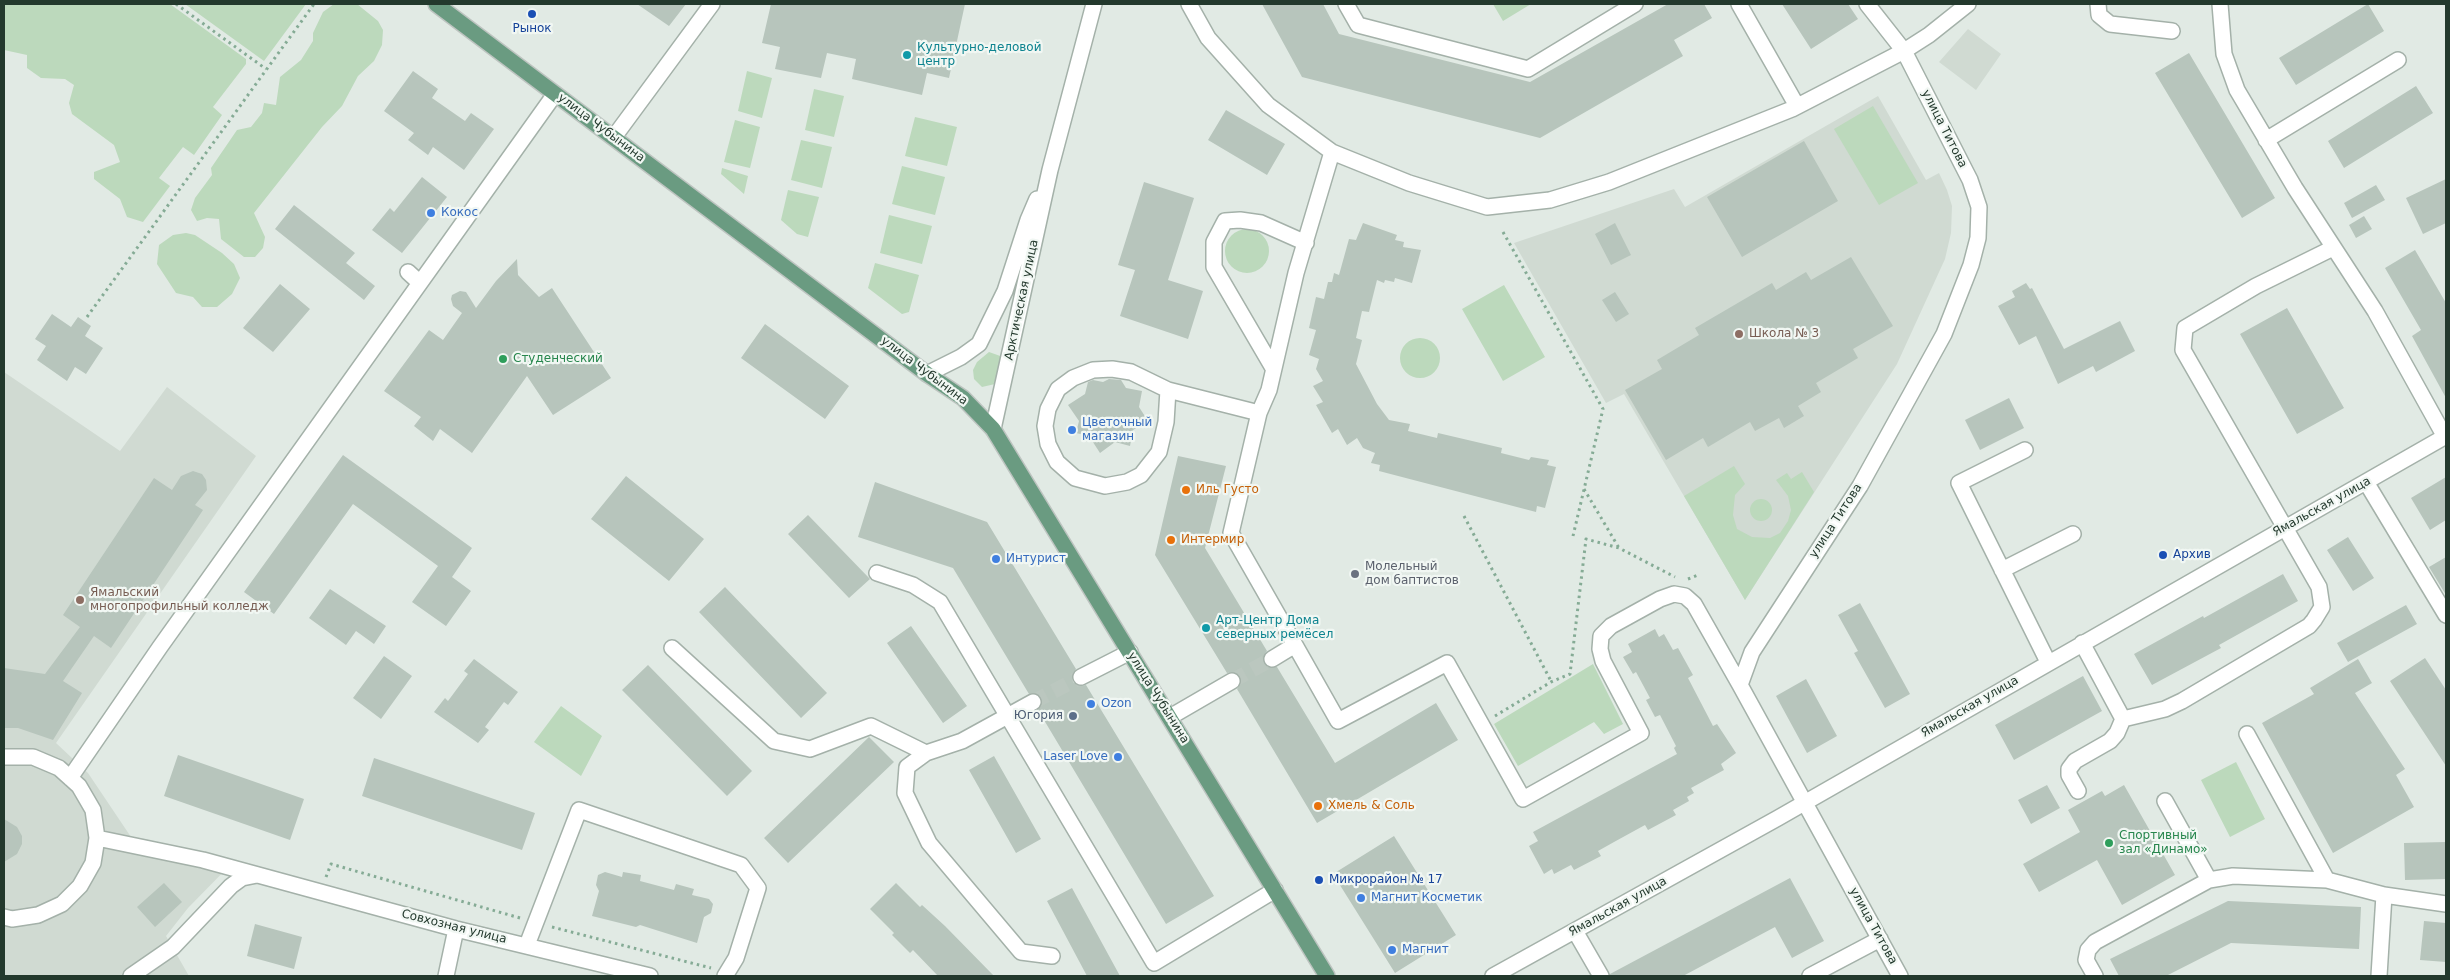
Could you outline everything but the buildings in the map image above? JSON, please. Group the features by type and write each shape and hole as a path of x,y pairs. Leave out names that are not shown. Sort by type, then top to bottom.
{"main road":[{"name":"улица Чубынина","path":"436,4 927,374 963,398 993,429 1327,976"}],"street":[{"path":"614,137 712,4"},
{"name":"Арктическая улица","path":"993,429 1050,170 1094,4"},
{"path":"1189,4 1208,38 1268,105 1332,152 1409,183 1487,207 1550,200 1608,182 1798,106 1904,51 1929,35 1968,4"},
{"path":"1346,4 1358,25 1528,69 1635,4"},
{"path":"1740,4 1798,106"},
{"name":"улица Титова","path":"1867,4 1904,51 1970,180 1979,207 1978,238 1971,265 1944,334 1860,486 1752,652 1740,684 1900,976"},
{"path":"2098,4 2099,15 2110,24 2172,31"},
{"path":"2220,4 2221,36 2229,72 2266,140 2374,311 2446,437"},
{"path":"2266,140 2398,60"},
{"path":"70,778 160,647 555,94"},
{"path":"1332,152 1306,243 1269,390 1258,413 1231,533 1338,721 1447,663 1523,800 1642,732 1603,661 1600,649 1601,636 1612,626 1660,599 1674,594 1685,596 1694,604 1740,684"},
{"name":"Арктическая улица","path":"927,374 961,358 979,344 986,333 1005,292 1028,220 1050,170"},
{"path":"1274,368 1214,266 1214,242 1225,221 1240,220 1261,223 1306,243"},
{"path":"2123,719 2165,709 2182,701 2309,626 2322,607 2320,587 2183,350 2185,328 2256,286 2333,248"},
{"path":"408,272 420,283"},
{"path":"1168,390 1166,422 1160,452 1141,475 1127,482 1105,486 1075,478 1057,462 1048,444 1045,426 1048,409 1058,389 1073,378 1093,370 1112,369 1131,372 1168,390 1258,413"},
{"name":"Ямальская улица","path":"1497,975 1805,803 2048,662 2446,437"},
{"path":"2025,450 1959,483 2048,662"},
{"path":"2366,482 2446,615"},
{"path":"2002,570 2072,534"},
{"path":"877,573 913,585 940,602 1154,963 1275,890"},
{"path":"2082,643 2123,719"},
{"path":"1272,658 1294,645"},
{"path":"672,648 774,741 810,749 871,726 926,753"},
{"path":"1080,677 1130,652"},
{"path":"1170,717 1232,681"},
{"path":"1033,702 1006,715 962,741 926,753 907,768 905,793 929,843 1021,952 1052,956"},
{"path":"2078,791 2069,775 2069,769 2075,761 2110,740 2117,732 2123,719"},
{"path":"2247,734 2327,880"},
{"path":"4,756 33,757 59,768 79,786 92,810 97,838 93,863 80,886 62,904 38,916 12,919 4,917"},
{"path":"2165,801 2209,880"},
{"path":"526,945 579,810 741,865 758,888 736,958 725,976"},
{"name":"Совхозная улица","path":"97,838 203,860 456,929 650,976"},
{"path":"131,976 173,947 230,886 242,878 258,875"},
{"path":"2095,976 2086,960 2088,950 2095,942 2209,880 2233,876 2327,880 2384,895 2446,904"},
{"path":"2379,976 2384,895"},
{"path":"446,976 456,929"},
{"path":"1575,931 1600,976"},
{"path":"1810,976 1880,939"}],"path":[{"path":"176,4 266,69"},
{"path":"87,317 314,4"},
{"path":"1503,232 1602,409 1572,536"},
{"path":"1584,488 1619,548"},
{"path":"1464,516 1551,682"},
{"path":"1488,720 1551,682 1570,674 1586,539 1619,548 1683,581 1698,575"}],"shaded area":[{"path":"1968,29 2001,54 1976,90 1939,62"},
{"name":"Школа № 3","path":"1878,96 1926,180 1939,173 1947,190 1952,206 1951,233 1945,259 1897,364 1745,600 1624,394 1606,403 1514,243 1674,189 1685,207"},
{"name":"Ямальский многопрофильный колледж","path":"4,372 120,451 167,387 256,456 56,743 88,773 131,837 235,860 188,908 166,936 189,976 4,976"}],"green space":[{"path":"4,4 170,4 246,59 246,64 213,107 222,115 194,155 183,147 159,178 170,186 143,222 127,217 120,199 94,179 94,172 120,162 114,145 72,114 69,103 74,85 65,79 41,78 27,68 27,55 4,50"},
{"path":"185,4 306,4 264,61"},
{"path":"334,4 357,4 378,21 383,30 382,45 374,61 358,76 342,106 322,127 254,213 265,237 263,248 255,257 244,257 221,239 219,219 207,218 197,221 191,210 195,198 212,175 211,168 237,130 251,127 262,113 264,103 276,105 280,77 301,60 313,41 313,33 323,12"},
{"path":"1493,4 1531,4 1503,21"},
{"path":"747,71 772,78 762,118 738,111"},
{"path":"814,89 844,96 834,137 805,130"},
{"path":"1873,106 1918,183 1879,205 1834,129"},
{"path":"915,117 957,127 947,166 905,156"},
{"path":"735,120 760,127 750,168 724,162"},
{"path":"801,140 832,147 822,188 791,180"},
{"path":"902,166 945,177 935,215 892,204"},
{"path":"722,168 748,176 744,194 721,174"},
{"path":"788,190 819,197 808,237 797,234 781,220"},
{"path":"889,215 932,226 922,264 880,253"},
{"path":"1251,229 1263,235 1268,242 1268,260 1263,267 1256,272 1243,273 1235,270 1228,263 1225,247 1228,239 1235,232"},
{"path":"186,233 195,235 222,253 234,264 240,278 232,294 217,307 202,307 193,297 176,293 157,264 159,245 173,235"},
{"path":"875,263 919,275 909,312 902,314 868,288"},
{"path":"1504,285 1545,357 1503,381 1462,309"},
{"path":"1424,338 1431,341 1437,347 1440,358 1439,366 1431,375 1424,378 1416,378 1409,375 1401,366 1400,354 1403,347 1412,339"},
{"path":"989,352 1003,357 995,384 982,387 974,379 973,370 977,362"},
{"path":"1734,466 1745,484 1735,495 1733,515 1737,529 1752,537 1770,538 1780,533 1788,521 1791,510 1788,496 1776,480 1787,473 1791,479 1802,472 1814,492 1745,600 1684,496"},
{"path":"1761,499 1769,502 1772,510 1769,518 1761,521 1753,518 1750,510 1753,502"},
{"path":"1593,664 1623,724 1604,734 1594,722 1518,766 1494,724"},
{"path":"561,706 602,736 581,776 534,742"},
{"path":"2236,762 2265,819 2230,837 2201,780"}],"tunnel":[{"path":"1232,681 1272,659"},
{"path":"1033,702 1081,677"}],"place":[{"name":"Рынок","path":"532,14"},
{"name":"Культурно-деловой центр","path":"907,55"},
{"name":"Кокос","path":"431,213"},
{"name":"Школа № 3","path":"1739,334"},
{"name":"Студенческий","path":"503,359"},
{"name":"Цветочный магазин","path":"1072,430"},
{"name":"Иль Густо","path":"1186,490"},
{"name":"Интермир","path":"1171,540"},
{"name":"Архив","path":"2163,555"},
{"name":"Интурист","path":"996,559"},
{"name":"Молельный дом баптистов","path":"1355,574"},
{"name":"Ямальский многопрофильный колледж","path":"80,600"},
{"name":"Арт-Центр Дома северных ремёсел","path":"1206,628"},
{"name":"Ozon","path":"1091,704"},
{"name":"Югория","path":"1073,716"},
{"name":"Laser Love","path":"1118,757"},
{"name":"Хмель & Соль","path":"1318,806"},
{"name":"Спортивный зал «Динамо»","path":"2109,843"},
{"name":"Микрорайон № 17","path":"1319,880"},
{"name":"Магнит Косметик","path":"1361,898"},
{"name":"Магнит","path":"1392,950"}]}
